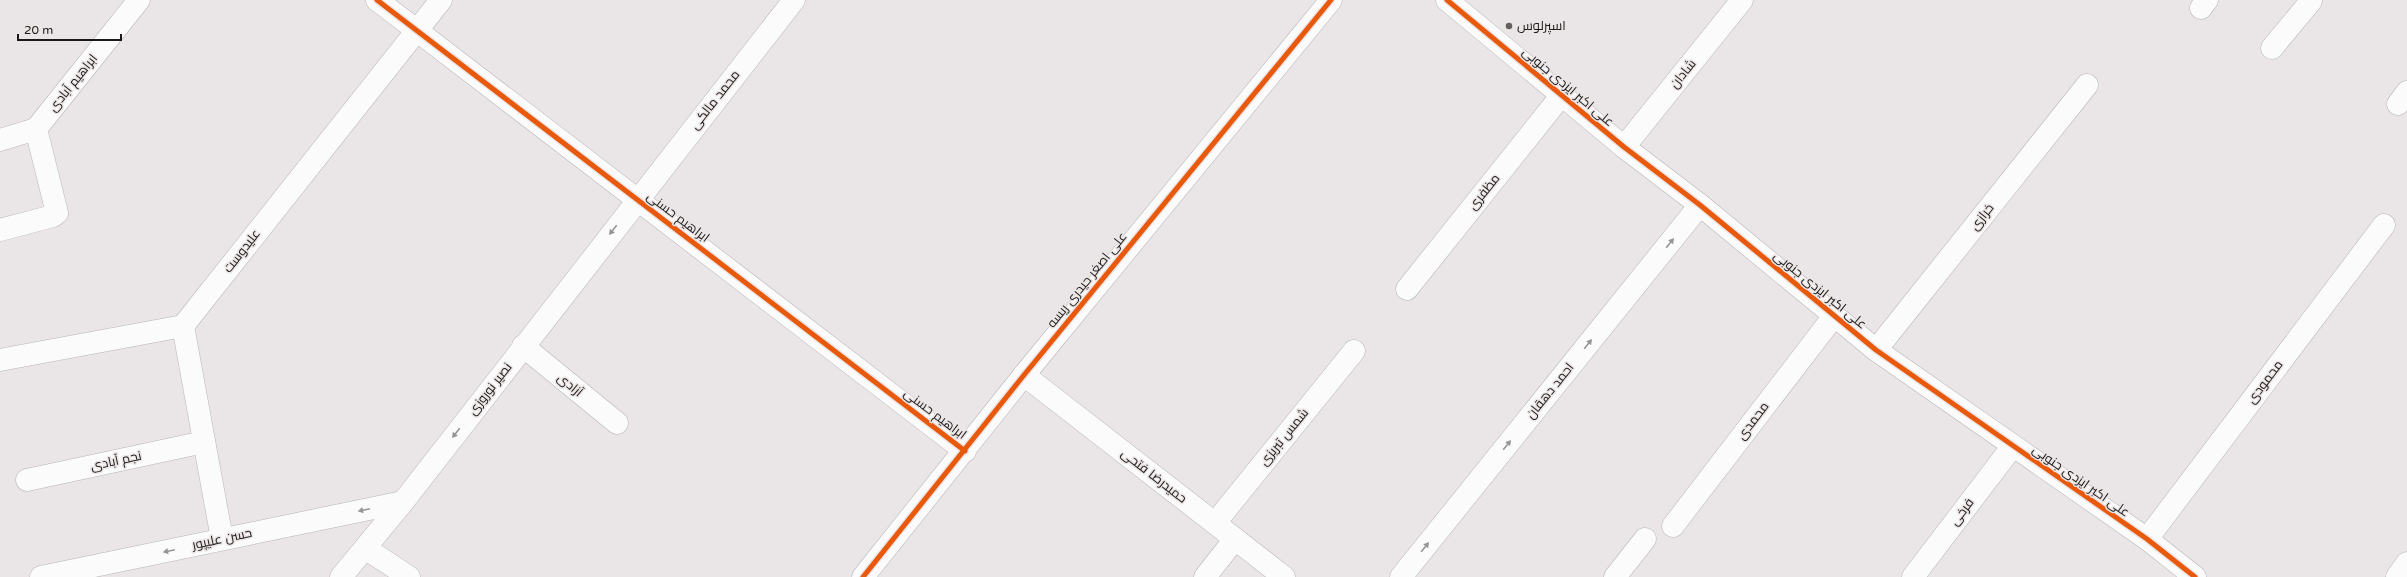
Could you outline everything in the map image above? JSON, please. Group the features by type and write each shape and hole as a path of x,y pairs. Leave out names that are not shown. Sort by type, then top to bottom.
{"street":[{"name":"ابراهیم آبادی","path":"36,129 139,0"},
{"name":"ابراهیم حسنی","path":"377,0 965,451"},
{"name":"علیدوست","path":"183,326 441,0"},
{"name":"محمد مالکی","path":"637,199 794,0"},
{"name":"علی اصغر حیدری ریسه","path":"863,577 965,451 1024,375 1331,0"},
{"name":"علی اکبر ایزدی جنوبی","path":"1447,0 1561,96 1624,147 1700,205 1876,350 2147,539 2195,577"},
{"name":"شادان","path":"1624,147 1742,0"},
{"path":"2272,48 2311,0"},
{"name":"خرازی","path":"1876,350 2087,84"},
{"name":"مظفری","path":"1407,289 1561,96"},
{"path":"0,140 36,129 57,213 53,216 0,230"},
{"name":"نصیر نوروزی","path":"340,577 403,502 637,199"},
{"name":"احمد دهقان","path":"1401,577 1700,205"},
{"name":"محمودی","path":"2147,539 2384,225"},
{"name":"محمدی","path":"1673,526 1834,316"},
{"path":"0,360 183,326 222,539"},
{"name":"آزادی","path":"523,346 617,423"},
{"name":"شمس تبریزی","path":"1215,523 1354,351"},
{"name":"حمیدرضا فتحی","path":"1024,375 1284,577"},
{"name":"نجم آبادی","path":"27,480 204,442"},
{"name":"فرخی","path":"1913,577 2012,446"},
{"name":"حسن علیپور","path":"42,577 403,502"},
{"path":"1206,577 1235,539"},
{"path":"1615,577 1645,539"},
{"path":"365,548 409,577"},
{"path":"2397,577 2407,563"}],"cycle path":[{"path":"377,0 965,451"},
{"path":"863,577 1024,375 1331,0"},
{"path":"1447,0 1624,147 1700,205 1876,350 2147,539 2195,577"}],"place":[{"name":"اسپرلوس","path":"1509,26"}]}
